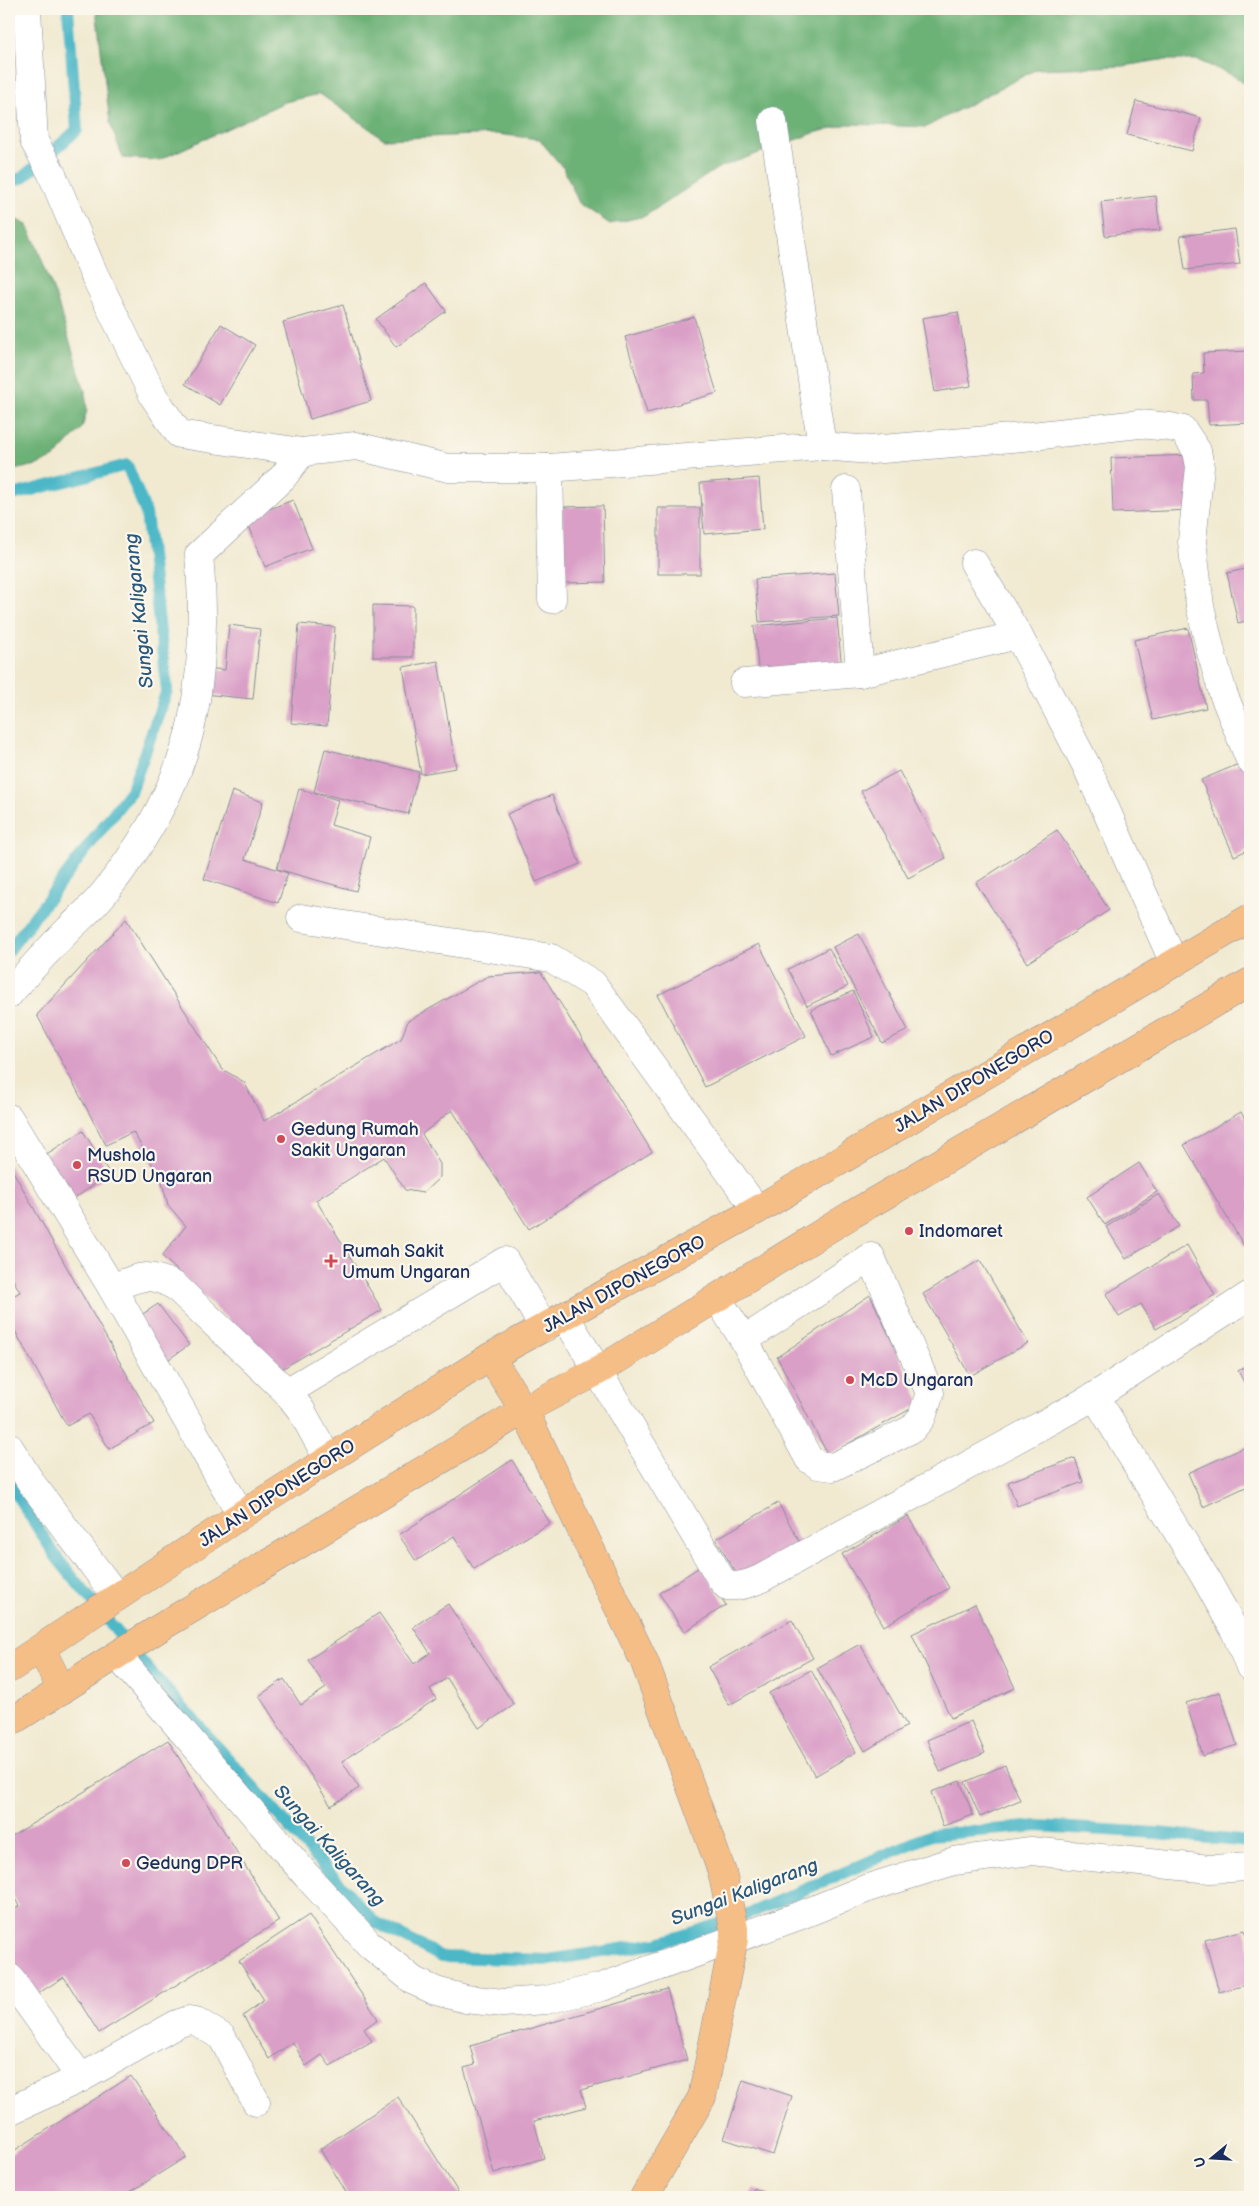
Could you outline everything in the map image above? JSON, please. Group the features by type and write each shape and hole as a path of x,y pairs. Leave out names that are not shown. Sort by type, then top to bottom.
{"main road":[{"name":"JALAN DIPONEGORO","path":"9,1669 241,1515 490,1357 757,1210 1250,918"},
{"path":"9,1723 123,1653 166,1624 524,1410 598,1371 851,1215 1250,982"},
{"path":"490,1357 524,1410 644,1663 722,1872 734,1934 702,2097 644,2197"},
{"path":"41,1649 62,1690"}],"street":[{"path":"27,9 34,141 51,172 93,272 154,397 179,434 302,452 356,446 448,468 549,468 822,446 871,450 1023,437 1138,424 1170,426 1183,430 1197,451 1200,467 1192,541 1200,606 1210,652 1223,694 1250,760"},
{"path":"773,121 822,446"},
{"path":"9,994 104,893 160,808 178,766 192,721 201,650 203,600 199,555 283,476 302,452"},
{"path":"549,468 552,599"},
{"path":"846,490 860,673"},
{"path":"974,563 1018,634 1086,765 1174,963"},
{"path":"744,683 860,673 1018,634"},
{"path":"301,918 551,958 593,984 757,1210"},
{"path":"9,1118 112,1288 241,1515"},
{"path":"717,1298 744,1340 808,1459 818,1464 833,1467 912,1429 922,1417 930,1393 871,1257 744,1340"},
{"path":"287,1392 505,1261 554,1322 598,1371 720,1579 727,1586 748,1585 1095,1396 1250,1295"},
{"path":"112,1288 140,1277 157,1277 175,1286 287,1392 301,1410 328,1460"},
{"path":"1095,1396 1205,1577 1235,1631 1250,1667"},
{"path":"9,1447 111,1601"},
{"path":"123,1653 307,1876 370,1945 414,1981 436,1991 466,1999 503,2002 546,2000 602,1987 734,1934 954,1861 1031,1851 1210,1869 1250,1867"},
{"path":"9,1977 81,2078"},
{"path":"9,2111 81,2078 178,2024 189,2020 196,2021 222,2037 256,2102"}],"green space":[{"path":"96,9 1250,9 1250,88 1234,76 1197,60 1160,60 1124,66 1037,69 926,127 848,124 814,133 718,168 645,216 610,224 579,203 564,169 539,139 496,134 384,139 320,94 285,102 159,160 123,158 110,123"},
{"path":"9,216 27,225 35,242 56,297 85,391 87,410 82,428 55,457 37,465 9,471"}],"building":[{"path":"1136,101 1201,118 1192,151 1127,135"},
{"path":"1156,196 1160,230 1105,236 1101,202"},
{"path":"1235,229 1240,264 1185,270 1180,236"},
{"path":"426,283 446,311 396,347 376,319"},
{"path":"343,305 371,401 310,419 283,322"},
{"path":"958,312 971,386 935,392 922,318"},
{"path":"694,317 717,393 647,413 625,337"},
{"path":"221,324 255,345 220,405 185,384"},
{"path":"1250,351 1250,423 1209,425 1207,400 1194,400 1193,374 1204,373 1203,353"},
{"path":"1190,455 1192,510 1113,513 1111,458"},
{"path":"759,478 763,529 704,534 700,483"},
{"path":"293,500 312,548 265,567 246,518"},
{"path":"603,506 605,582 564,583 562,507"},
{"path":"658,508 700,508 700,574 658,574"},
{"path":"1250,568 1250,620 1238,623 1227,573"},
{"path":"835,573 839,616 759,622 755,579"},
{"path":"373,605 413,606 413,657 373,657"},
{"path":"837,618 842,670 759,677 754,626"},
{"path":"299,624 335,627 327,726 291,723"},
{"path":"229,625 260,629 253,699 203,694 206,668 225,670"},
{"path":"1188,628 1206,708 1153,720 1134,640"},
{"path":"438,661 456,768 421,774 403,667"},
{"path":"325,749 419,772 408,814 314,792"},
{"path":"1248,760 1250,764 1250,849 1234,856 1201,780"},
{"path":"899,771 946,858 908,878 861,791"},
{"path":"299,789 338,800 331,825 370,837 356,891 277,869"},
{"path":"232,791 263,802 245,859 288,873 278,903 204,879"},
{"path":"552,795 580,864 536,882 507,814"},
{"path":"1057,830 1109,910 1027,963 976,883"},
{"name":"Gedung Rumah Sakit Ungaran","path":"126,919 222,1069 244,1082 264,1121 401,1039 408,1021 488,976 541,972 652,1152 529,1229 452,1110 422,1134 440,1164 440,1177 423,1193 405,1190 384,1157 316,1200 382,1310 280,1370 162,1256 186,1226 168,1205 161,1179 133,1132 106,1145 37,1015"},
{"path":"859,934 908,1030 882,1043 833,947"},
{"path":"759,944 806,1036 705,1087 658,995"},
{"path":"829,948 848,986 807,1006 788,969"},
{"path":"853,991 874,1037 831,1056 811,1010"},
{"path":"1241,1112 1250,1129 1250,1242 1244,1246 1184,1145"},
{"name":"Mushola RSUD Ungaran","path":"83,1131 110,1174 72,1200 45,1155"},
{"path":"1139,1163 1157,1192 1105,1225 1087,1197"},
{"path":"9,1164 154,1423 109,1449 89,1414 67,1426 9,1320 9,1298 20,1292 9,1272"},
{"path":"1159,1194 1179,1226 1126,1259 1106,1227"},
{"path":"1187,1245 1215,1295 1156,1329 1141,1304 1119,1317 1106,1294"},
{"path":"980,1260 1028,1343 970,1376 923,1294"},
{"name":"McD Ungaran","path":"870,1295 921,1403 828,1455 777,1357"},
{"path":"158,1304 189,1345 159,1366 132,1321"},
{"path":"1250,1364 1250,1393 1238,1371"},
{"path":"1250,1445 1250,1485 1203,1507 1188,1473"},
{"path":"1075,1458 1083,1482 1017,1506 1008,1482"},
{"path":"512,1460 550,1523 474,1569 454,1536 416,1561 399,1535"},
{"path":"778,1503 802,1546 741,1582 716,1539"},
{"path":"908,1516 949,1588 884,1626 842,1554"},
{"path":"701,1566 726,1605 684,1632 659,1593"},
{"path":"448,1604 514,1705 479,1728 447,1678 430,1689 436,1699 342,1761 359,1788 331,1806 259,1696 284,1679 301,1705 326,1688 308,1660 379,1613 414,1664 430,1653 413,1627"},
{"path":"975,1604 1015,1688 951,1718 912,1634"},
{"path":"792,1620 813,1658 729,1705 708,1667"},
{"path":"860,1644 907,1726 865,1751 817,1668"},
{"path":"811,1670 856,1752 815,1776 769,1693"},
{"path":"1220,1692 1237,1745 1203,1756 1186,1703"},
{"path":"971,1721 985,1753 940,1772 927,1740"},
{"name":"Gedung DPR","path":"168,1740 279,1921 99,2033 64,1977 34,1996 9,1958 9,1913 19,1906 9,1888 9,1838"},
{"path":"1005,1765 1020,1800 980,1817 965,1782"},
{"path":"960,1781 973,1815 943,1826 931,1792"},
{"path":"309,1915 378,2019 364,2029 372,2041 330,2066 322,2055 306,2066 293,2042 269,2059 243,2016 264,2000 239,1961"},
{"path":"1245,1930 1250,1952 1250,1984 1219,1992 1205,1940"},
{"path":"667,1989 687,2060 581,2090 586,2107 534,2121 544,2158 494,2173 464,2068 475,2065 470,2046"},
{"path":"131,2076 186,2157 122,2197 9,2197 9,2154"},
{"path":"743,2080 792,2096 773,2155 724,2139"},
{"path":"398,2097 461,2197 349,2197 320,2149"},
{"path":"754,2188 773,2197 749,2197"}],"waterway":[{"path":"9,181 22,178 77,130 68,9"},
{"name":"Sungai Kaligarang","path":"9,496 127,465 146,513 167,690 132,789 9,950"},
{"name":"Sungai Kaligarang","path":"9,1483 57,1558 140,1660 373,1921 442,1957 549,1960 659,1943 741,1917 931,1835 1038,1826 1157,1833 1250,1842"}],"place":[{"name":"Gedung Rumah Sakit Ungaran","path":"281,1139"},
{"name":"Mushola RSUD Ungaran","path":"77,1165"},
{"name":"Indomaret","path":"909,1231"},
{"name":"Rumah Sakit Umum Ungaran","path":"331,1261"},
{"name":"McD Ungaran","path":"850,1380"},
{"name":"Gedung DPR","path":"126,1863"}]}
